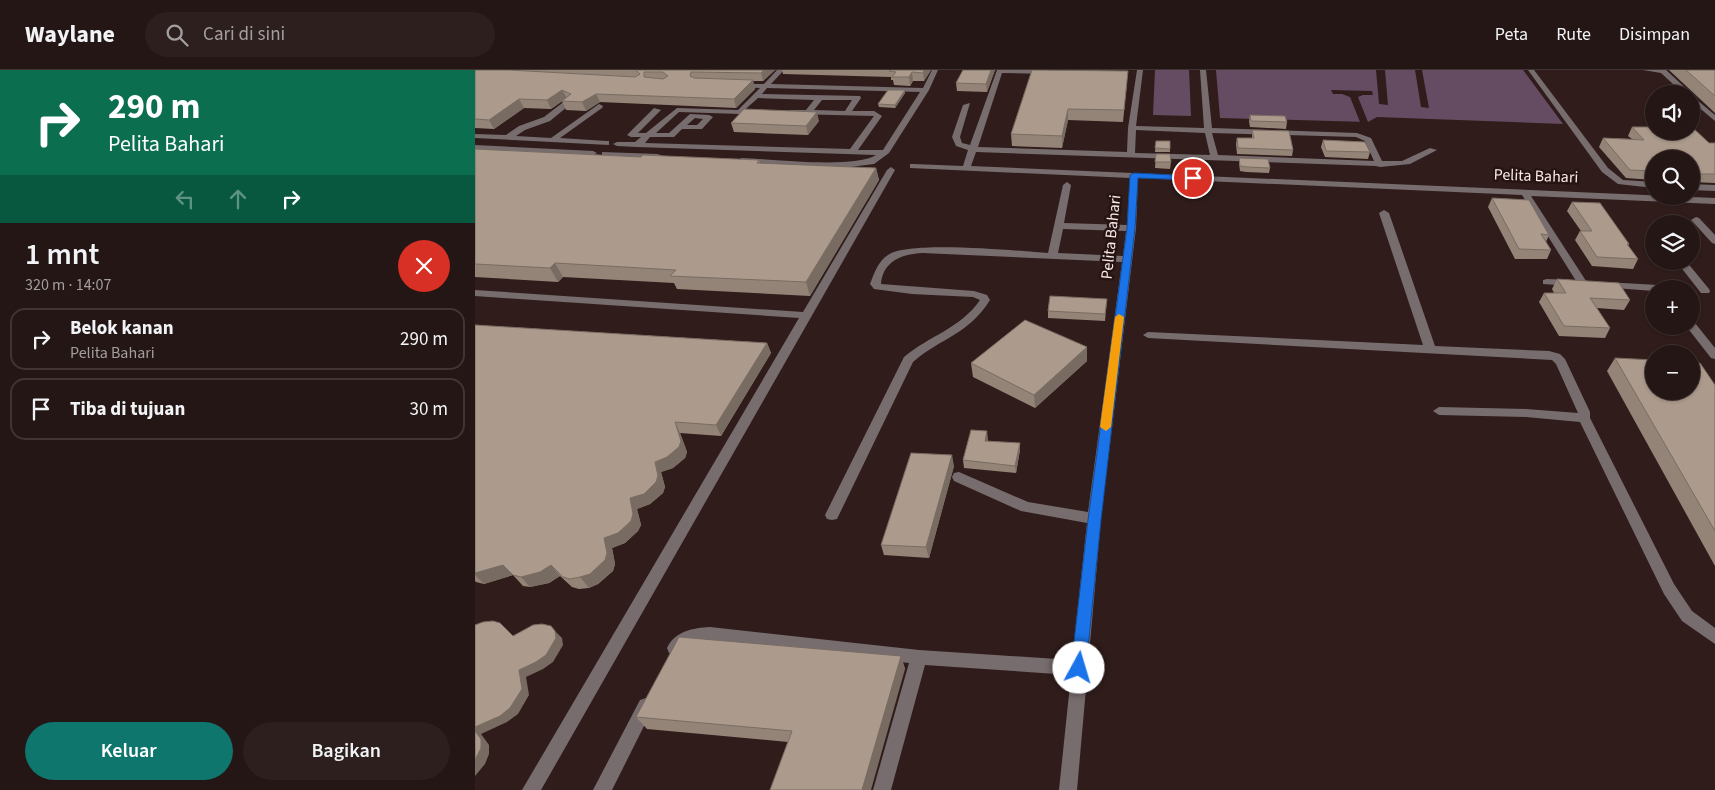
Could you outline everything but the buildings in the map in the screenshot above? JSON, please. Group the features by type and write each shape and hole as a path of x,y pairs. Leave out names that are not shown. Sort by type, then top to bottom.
{"lane":[{"path":"740,112 758,96 781,70"},
{"path":"732,159 850,165 871,162 885,153 925,90 935,70"},
{"path":"966,169 1000,70 1058,72"},
{"path":"1203,70 1208,131 1215,158"},
{"path":"1531,70 1605,170 1621,182 1645,184"},
{"path":"1647,70 1662,70 1678,85"},
{"path":"1131,155 1137,72"},
{"path":"727,84 925,90"},
{"path":"758,96 857,98 847,113"},
{"path":"808,112 820,98"},
{"path":"509,137 522,128 547,119 569,102"},
{"path":"967,105 956,137 959,144 972,149 1380,164 1407,164 1420,154 1433,150"},
{"path":"1700,105 1715,118"},
{"path":"553,140 599,106"},
{"path":"657,110 631,135 668,136 681,128"},
{"path":"637,145 645,136 677,110 750,112"},
{"path":"789,112 874,113 878,116 852,152"},
{"path":"1132,128 1357,135 1368,140 1380,164"},
{"path":"475,136 606,143"},
{"path":"617,144 885,153"},
{"path":"475,147 593,154"},
{"path":"742,160 751,149"},
{"path":"605,154 663,156"},
{"path":"913,166 1134,175"},
{"path":"531,790 891,170"},
{"name":"Pelita Bahari","path":"1068,790 1094,520 1131,228 1134,175 1715,201"},
{"path":"1052,256 1067,186"},
{"path":"1700,187 1715,188"},
{"path":"1525,193 1583,284"},
{"path":"1384,213 1430,348"},
{"path":"1700,224 1715,241"},
{"path":"1059,226 1131,228"},
{"path":"832,514 908,360 918,350 957,331 974,317 985,300 983,297 974,294 877,287 875,284 879,272 887,259 902,251 923,250 1127,259"},
{"path":"1690,270 1710,291"},
{"path":"1547,282 1645,287"},
{"path":"475,293 807,315"},
{"path":"1148,334 1430,348 1556,357 1564,368 1584,412 1584,418 1669,589 1687,616 1715,637"},
{"path":"1698,335 1715,355"},
{"path":"1439,411 1525,413 1584,418"},
{"path":"959,478 1026,507 1094,520"},
{"path":"667,664 676,647 685,638 710,634 919,657 1079,668"},
{"path":"882,790 919,657"},
{"path":"602,790 655,689"}],"shaded area":[{"path":"1155,70 1189,70 1191,116 1153,115"},
{"path":"1216,70 1523,70 1563,124 1377,117 1368,122 1220,118"}],"pier":[{"path":"1376,70 1385,70 1388,105 1379,104"},
{"path":"1415,70 1422,70 1429,108 1421,107"},
{"path":"1331,90 1372,91 1373,95 1358,97 1368,122 1360,122 1350,97 1342,94 1333,94"}],"slow traffic":[{"path":"1106,427 1119,317"}],"route":[{"path":"1079,668 1094,520 1131,228 1134,175 1193,178"}]}
